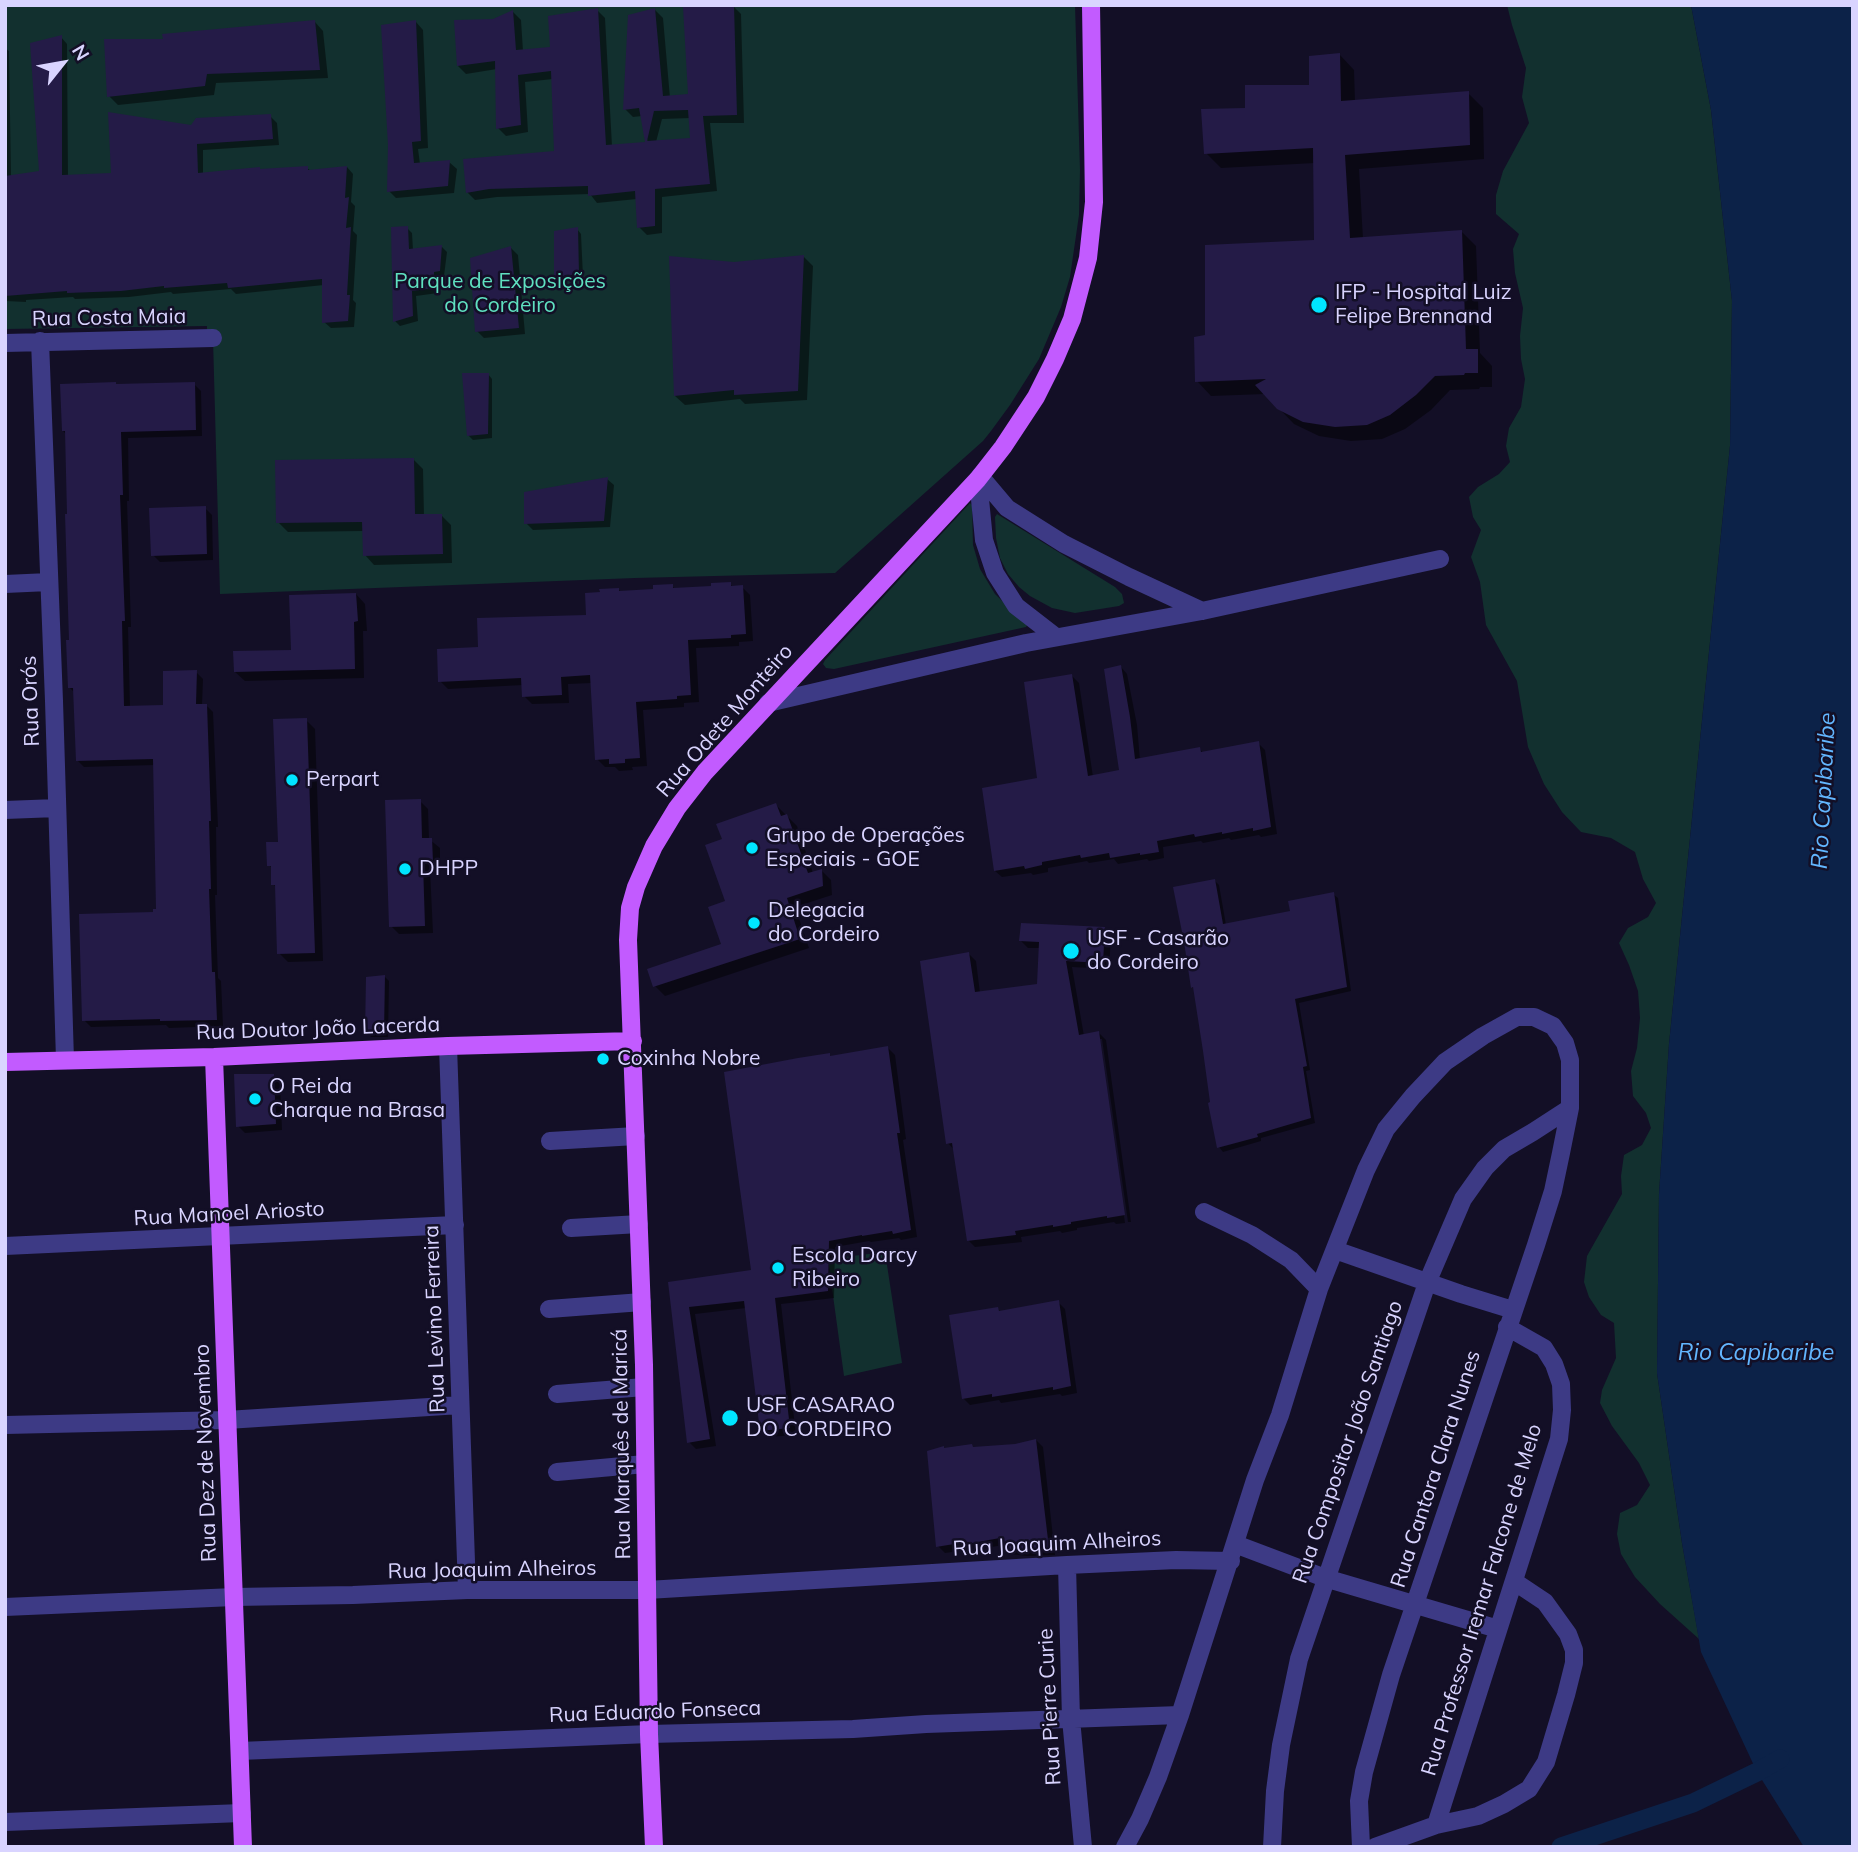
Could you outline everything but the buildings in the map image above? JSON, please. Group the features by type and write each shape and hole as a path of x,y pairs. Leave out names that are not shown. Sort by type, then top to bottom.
{"main road":[{"name":"Rua Odete Monteiro","path":"633,1041 628,940 630,908 654,846 677,808 705,772 979,477 1003,447 1036,397 1051,368 1072,319 1088,258 1094,202 1091,5"},
{"name":"Rua Doutor João Lacerda","path":"5,1062 633,1041"},
{"name":"Rua Marquês de Maricá","path":"633,1041 642,1302 649,1734 654,1847"},
{"name":"Rua Dez de Novembro","path":"214,1057 243,1847"}],"street":[{"name":"Rua Costa Maia","path":"5,343 213,338"},
{"name":"Rua Orós","path":"40,341 65,1060"},
{"path":"979,477 1007,508 1064,544 1202,611"},
{"path":"979,477 984,540 995,573 1016,606 1056,637"},
{"path":"768,703 1056,637 1202,611 1440,559"},
{"path":"5,584 49,582"},
{"path":"5,810 57,808"},
{"name":"Rua Cantora Clara Nunes","path":"1125,1847 1153,1788 1180,1714 1319,1289 1386,1129 1445,1062 1517,1017 1534,1017 1553,1026 1565,1043 1570,1060 1570,1108 1553,1191 1391,1675 1364,1772 1359,1801 1361,1847"},
{"name":"Rua Levino Ferreira","path":"448,1046 467,1590"},
{"name":"Rua Compositor João Santiago","path":"1272,1847 1281,1745 1299,1658 1427,1283 1463,1199 1485,1168 1504,1149 1570,1108"},
{"path":"550,1141 636,1136"},
{"path":"1204,1213 1252,1235 1291,1260 1319,1289"},
{"path":"571,1228 639,1224"},
{"name":"Rua Manoel Ariosto","path":"5,1246 455,1226"},
{"name":"Rua Professor Iremar Falcone de Melo","path":"1335,1250 1427,1283 1510,1318 1544,1348 1554,1364 1561,1384 1559,1439 1436,1825"},
{"path":"549,1309 642,1302"},
{"path":"557,1394 644,1387"},
{"path":"5,1425 228,1420 460,1405"},
{"path":"557,1472 645,1464"},
{"name":"Rua Joaquim Alheiros","path":"5,1607 467,1590 647,1590 1176,1560 1233,1552 1497,1629"},
{"name":"Rua Pierre Curie","path":"1067,1565 1071,1719 1083,1847"},
{"path":"1375,1847 1436,1825 1478,1816 1504,1804 1529,1789 1546,1762 1558,1727 1574,1662 1574,1650 1568,1634 1545,1602 1515,1582"},
{"name":"Rua Eduardo Fonseca","path":"240,1751 649,1734 853,1729 1180,1714"},
{"path":"5,1822 242,1813"}],"green space":[{"name":"Parque de Exposições do Cordeiro","path":"5,5 1075,5 1080,170 1079,215 1070,277 1061,307 1039,359 991,431 835,573 220,594 213,339 207,326 5,329"},
{"path":"1507,5 1691,5 1711,110 1732,301 1730,446 1669,1044 1659,1194 1657,1373 1699,1639 1635,1577 1621,1554 1617,1534 1620,1513 1637,1505 1650,1485 1600,1403 1602,1390 1616,1358 1614,1323 1601,1315 1589,1297 1584,1282 1587,1256 1622,1194 1624,1155 1642,1145 1651,1128 1646,1113 1633,1096 1631,1071 1640,1018 1638,991 1619,943 1628,928 1648,917 1656,903 1643,879 1635,852 1611,838 1581,832 1562,812 1544,784 1528,747 1517,681 1486,625 1480,582 1471,557 1481,530 1473,517 1469,497 1510,462 1506,446 1509,428 1521,407 1525,379 1520,336 1523,308 1513,249 1519,234 1496,214 1496,195 1503,171 1529,123 1522,97 1526,68"},
{"path":"970,503 973,545 980,569 995,594 1026,627 834,669 826,668 823,664 825,660"},
{"path":"997,514 1115,587 1122,594 1124,603 1075,613 1052,608 1030,596 1008,574 1000,558 996,538"},
{"path":"885,1252 902,1363 844,1376 828,1259"}],"water":[{"name":"Rio Capibaribe","path":"1691,5 1853,5 1853,1847 1804,1847 1757,1772 1701,1652 1657,1373 1659,1194 1669,1044 1730,446 1732,301 1711,110"}],"waterway":[{"path":"1561,1847 1693,1803 1780,1759"}],"place":[{"name":"IFP - Hospital Luiz Felipe Brennand","path":"1319,305"},
{"name":"Perpart","path":"292,780"},
{"name":"Grupo de Operações Especiais - GOE","path":"752,848"},
{"name":"DHPP","path":"405,869"},
{"name":"Delegacia do Cordeiro","path":"754,923"},
{"name":"USF - Casarão do Cordeiro","path":"1071,951"},
{"name":"Coxinha Nobre","path":"603,1059"},
{"name":"O Rei da Charque na Brasa","path":"255,1099"},
{"name":"Escola Darcy Ribeiro","path":"778,1268"},
{"name":"USF CASARAO DO CORDEIRO","path":"730,1418"}]}
